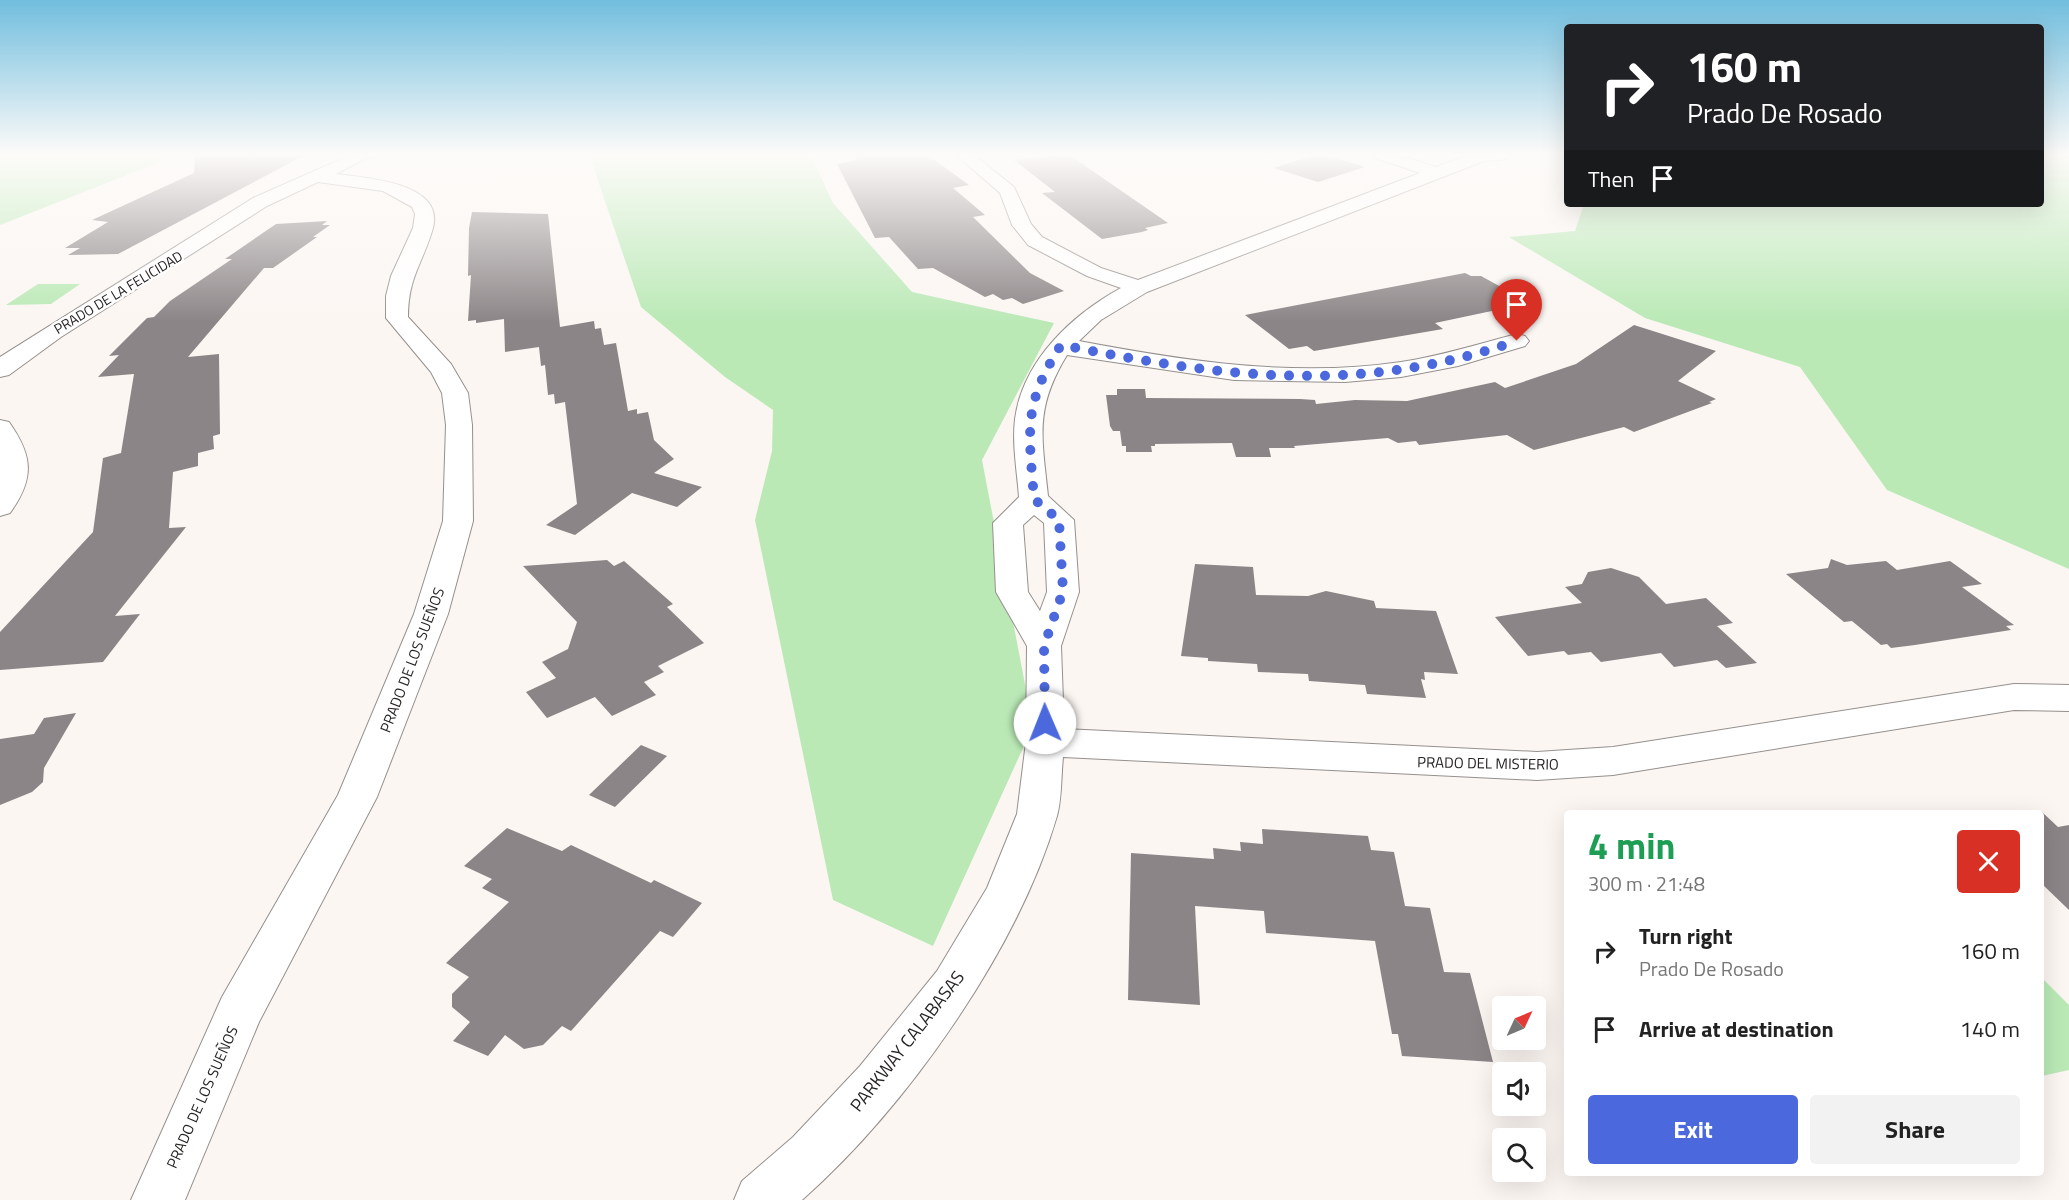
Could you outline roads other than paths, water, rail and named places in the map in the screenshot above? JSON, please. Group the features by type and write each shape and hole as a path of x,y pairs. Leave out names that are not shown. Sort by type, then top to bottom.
{"street":[{"name":"PRADO DE LA FELICIDAD","path":"0,370 12,359 53,332 195,245 247,210"},
{"name":"PRADO DE LOS SUEÑOS","path":"158,1200 240,1012 357,797 431,614 458,520 459,425 455,393 442,369 397,318 397,296 402,276 423,228 425,214 423,210"},
{"path":"1016,210 1022,225 1035,241 1094,272 1139,286"},
{"path":"1034,499 1028,422 1034,397 1046,369 1061,345 1099,309 1139,286 1339,210"},
{"path":"1061,345 1201,370 1337,377 1432,366 1517,341"},
{"path":"0,428 17,461 12,485 0,507"},
{"name":"PARKWAY CALABASAS","path":"761,1200 812,1156 863,1100 954,986 1006,894 1037,814 1046,742 1044,646 1063,591 1059,520 1034,499 1008,523 1012,592 1044,646"},
{"name":"PRADO DEL MISTERIO","path":"1046,742 1537,766 1613,761 2014,697 2069,698"}]}
